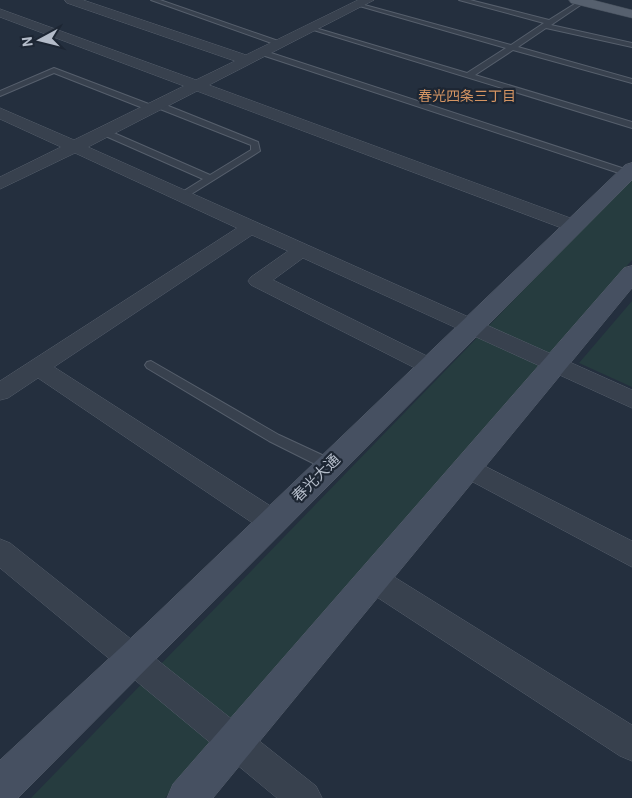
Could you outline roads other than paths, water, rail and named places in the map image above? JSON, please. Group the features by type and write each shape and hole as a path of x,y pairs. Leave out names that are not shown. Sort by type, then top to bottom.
{"main road":[{"path":"581,0 632,14"},
{"path":"605,0 632,6"}],"street":[{"path":"71,0 246,60"},
{"path":"0,184 364,2"},
{"path":"0,13 574,226"},
{"path":"0,112 251,226 301,251 632,400"},
{"name":"春光大通","path":"0,787 135,660 468,326 630,171"},
{"path":"0,392 251,226"},
{"path":"301,251 258,281 429,366"},
{"path":"187,798 234,740 374,579 632,273"},
{"path":"37,367 273,522"},
{"path":"467,467 632,555"},
{"path":"0,551 304,798"},
{"path":"374,579 632,744"}],"lane":[{"path":"154,0 280,43"},
{"path":"462,0 548,25 632,45"},
{"path":"468,76 548,25 581,0"},
{"path":"364,2 512,49 632,82"},
{"path":"310,28 632,125"},
{"path":"262,52 630,171"},
{"path":"0,94 54,70 255,144 256,151 182,196"},
{"path":"104,132 211,179"},
{"path":"151,365 274,438 330,465"}],"district":[{"name":"春光四条三丁目","path":"467,96"}]}
